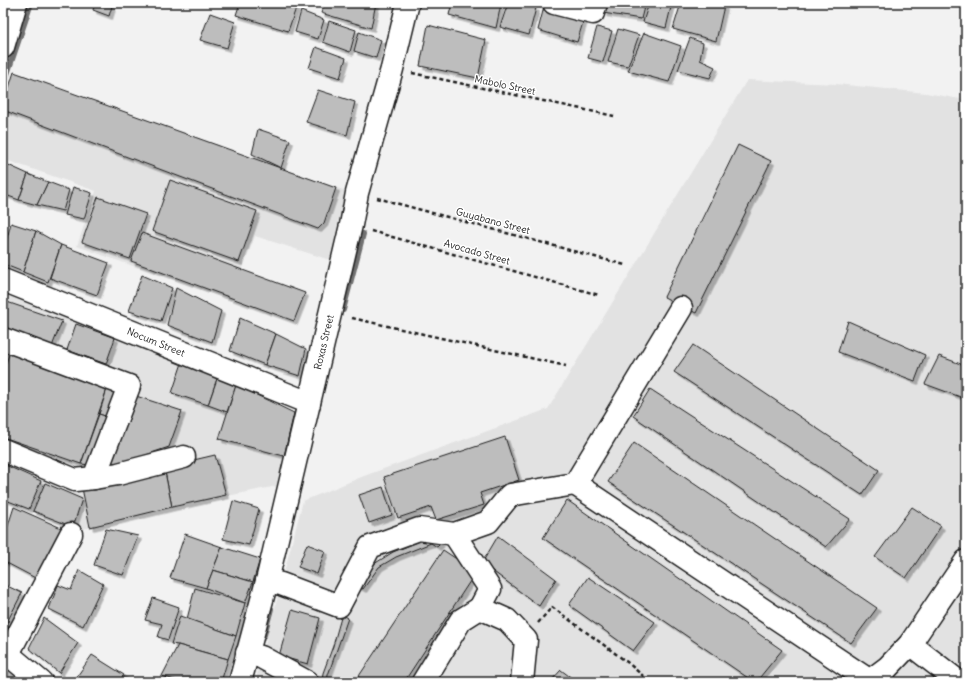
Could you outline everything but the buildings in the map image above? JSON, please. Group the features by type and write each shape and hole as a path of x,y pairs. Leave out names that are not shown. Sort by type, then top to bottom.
{"street":[{"path":"3,47 16,3"},
{"name":"Roxas Street","path":"240,682 267,581 351,225 357,193 392,69 408,3"},
{"path":"554,3 594,8"},
{"name":"Nocum Street","path":"3,280 309,403"},
{"path":"575,484 681,308"},
{"path":"3,339 129,386 94,478"},
{"path":"3,450 75,480 118,474 184,457"},
{"path":"267,581 281,584 339,606 370,547 419,529 454,534 488,522 510,495 575,484 869,682 888,667 910,644 966,561"},
{"path":"40,682 6,652 71,534"},
{"path":"423,682 461,620 480,608 490,589 454,534"},
{"path":"480,608 507,620 526,640 522,682"},
{"path":"910,644 959,682"},
{"path":"247,653 261,657 307,682"}],"path":[{"name":"Mabolo Street","path":"392,69 614,116"},
{"name":"Guyabano Street","path":"357,193 625,265"},
{"name":"Avocado Street","path":"351,225 599,295"},
{"path":"330,314 566,366"},
{"path":"526,640 552,607 627,662 650,682"}],"shaded area":[{"path":"14,72 349,192 330,260 255,236 231,301 77,246 96,191 3,159 3,107"},
{"path":"747,80 836,84 926,93 966,100 966,682 255,682 303,501 364,476 548,409"},
{"path":"3,287 242,368 219,439 284,456 277,486 172,507 79,530 3,499"}],"waterway":[{"path":"3,86 31,3"},
{"path":"343,310 363,234"},
{"path":"264,635 271,609"}]}
